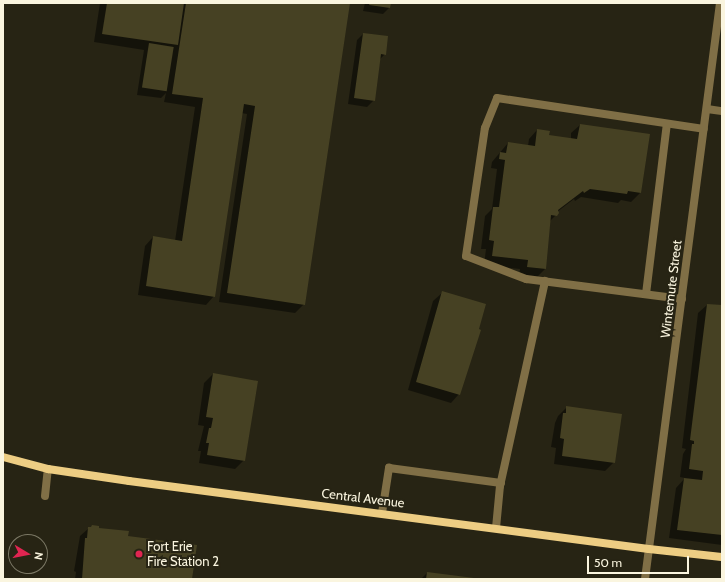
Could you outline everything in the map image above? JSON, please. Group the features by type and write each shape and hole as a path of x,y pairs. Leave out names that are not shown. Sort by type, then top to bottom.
{"main road":[{"name":"Central Avenue","path":"3,457 48,469 649,549 722,557"}],"street":[{"name":"Wintemute Street","path":"645,579 720,3"},
{"path":"682,298 526,279 466,256 485,128 497,98 704,129"},
{"path":"707,109 722,111"},
{"path":"646,294 667,124"},
{"path":"496,528 501,483 545,281"},
{"path":"382,513 389,468 501,483"},
{"path":"45,496 48,469"}],"building":[{"path":"107,3 184,3 178,45 102,34"},
{"path":"186,3 350,3 305,305 227,293 255,106 244,104 215,297 146,286 153,236 182,241 203,98 172,94"},
{"path":"370,3 391,3 390,8 369,5"},
{"path":"363,33 388,36 386,55 381,54 375,101 354,98"},
{"path":"149,43 174,47 167,91 142,87"},
{"path":"580,124 650,134 641,193 628,191 627,194 590,189 584,193 583,191 558,210 559,213 557,216 551,215 546,269 527,267 528,260 492,256 494,241 489,240 493,207 499,207 505,160 499,159 500,152 506,153 508,142 535,146 537,129 550,131 549,135 577,139"},
{"path":"442,291 486,304 479,329 481,330 460,395 416,382"},
{"path":"707,304 722,305 722,535 677,530 684,478 702,480 703,471 689,469 692,444 694,444 694,441 690,440"},
{"path":"213,373 258,381 245,461 207,455 209,443 206,443 213,418 206,417"},
{"path":"566,406 622,414 615,463 562,456 564,439 560,438 563,413 566,413"},
{"name":"Fort Erie Fire Station 2","path":"92,525 99,526 99,528 129,531 128,536 197,545 192,579 82,579 85,538 87,538 88,527 91,527"},
{"path":"427,572 474,578 474,579 426,579"}],"place":[{"name":"Fort Erie Fire Station 2","path":"139,554"}]}
